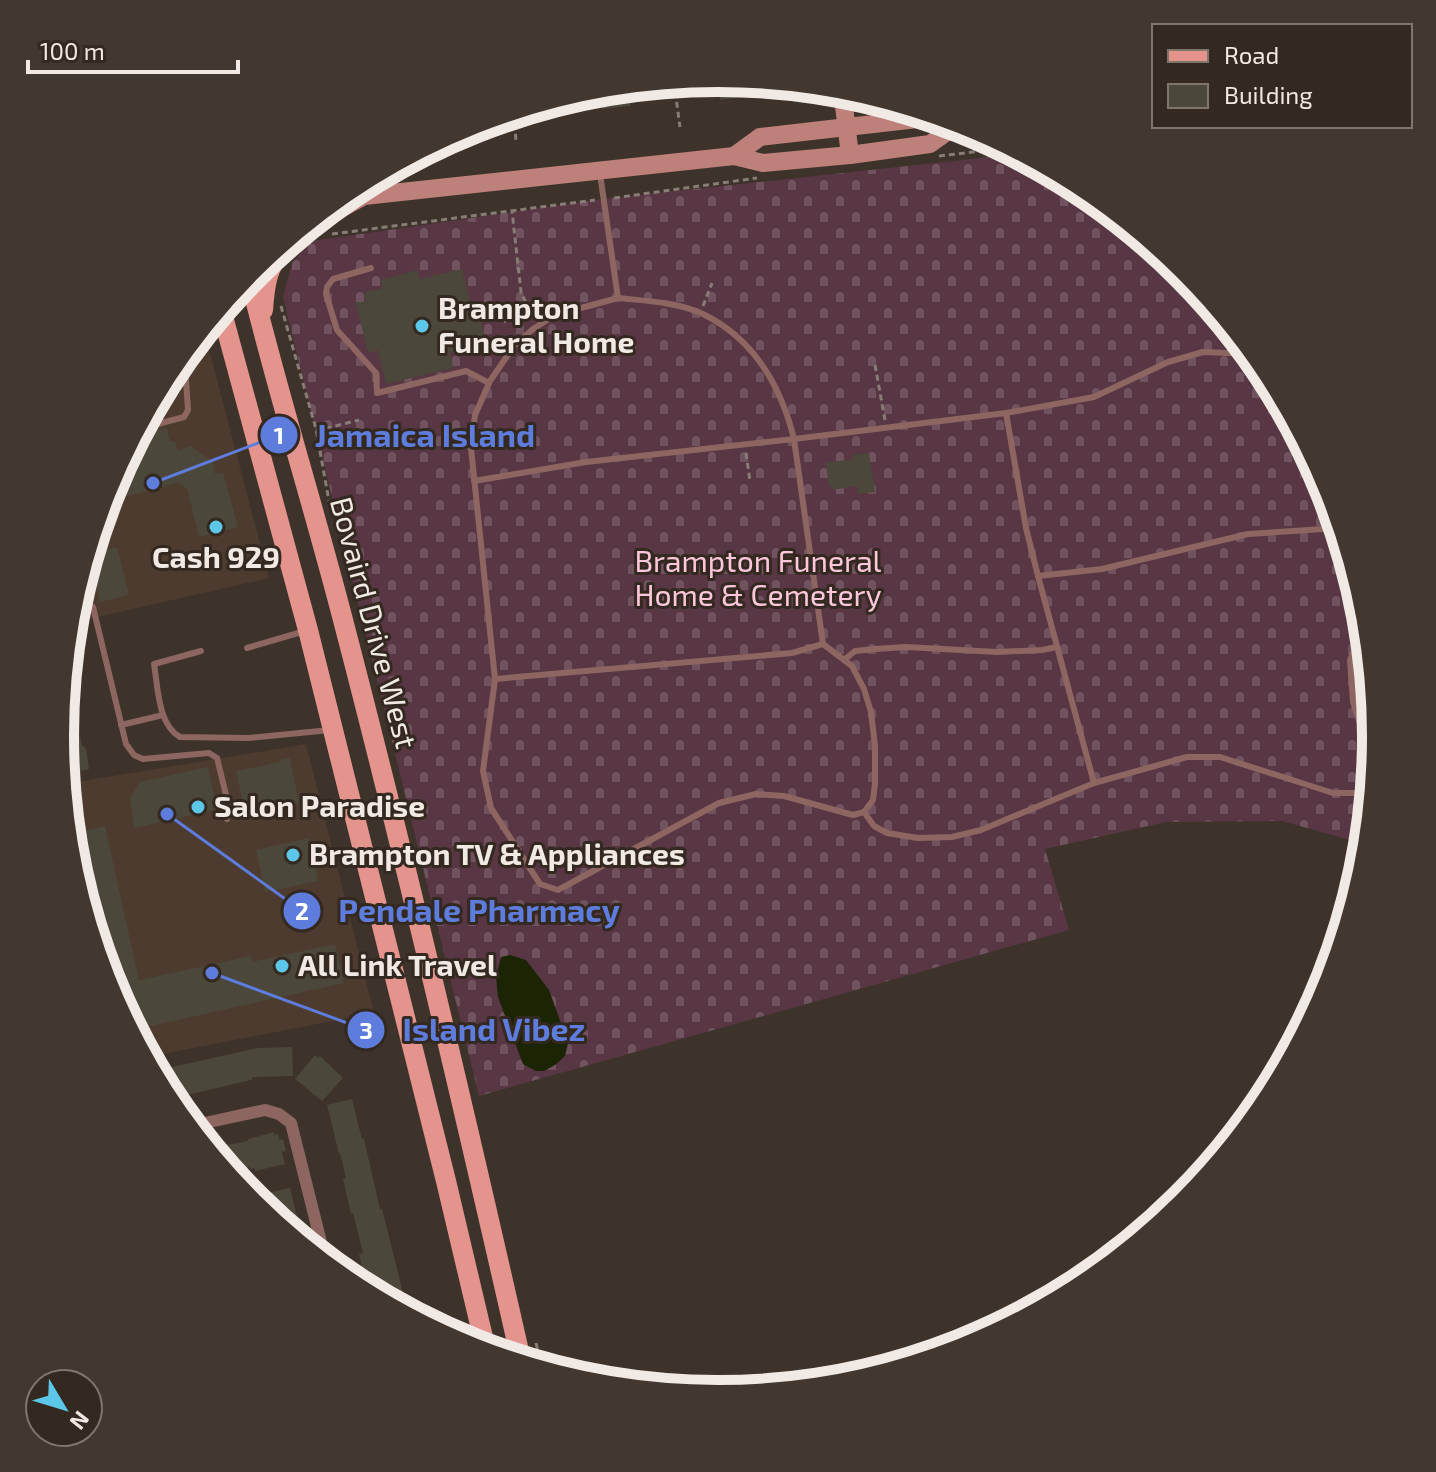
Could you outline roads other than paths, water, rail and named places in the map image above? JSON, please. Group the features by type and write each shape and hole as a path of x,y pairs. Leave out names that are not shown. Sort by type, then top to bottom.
{"main road":[{"path":"844,104 850,155"},
{"path":"734,156 760,137 906,120"},
{"path":"375,191 734,156 763,163 850,155 930,144 947,135"},
{"path":"261,326 266,278"},
{"name":"Bovaird Drive West","path":"253,291 343,620 518,1348"},
{"path":"224,323 288,549 482,1335"},
{"path":"308,630 343,620"}],"street":[{"path":"204,1123 265,1110 279,1114 291,1123 321,1243"}],"lane":[{"path":"600,171 618,298"},
{"path":"371,268 333,279 326,294 335,328 371,366 377,377 377,393 466,371 489,383"},
{"path":"618,298 700,313 725,327 745,344 763,364 777,387 794,439 823,644 852,666 864,689 871,712 875,746 875,784 873,800 864,812 853,815 784,796 756,794 719,803 558,890 540,884 491,808 483,771 495,679 471,448 475,415 489,383 514,346 555,315 618,298"},
{"path":"474,481 586,462 1006,413 1094,397 1168,362 1203,352 1236,353"},
{"path":"154,425 184,417 188,410 186,380"},
{"path":"1006,413 1026,528 1094,783"},
{"path":"1038,576 1102,569 1248,534 1328,529"},
{"path":"93,607 126,744 134,755 143,759 209,753 217,758 228,803 227,819"},
{"path":"247,648 308,630"},
{"path":"495,679 792,653 823,644"},
{"path":"844,660 855,651 906,647 997,652 1057,647"},
{"path":"1355,648 1350,660 1353,702 1362,729"},
{"path":"201,651 154,664 163,715 171,732 180,737 248,738 333,730"},
{"path":"121,725 163,715"},
{"path":"864,812 874,826 887,833 918,838 952,837 981,830 1094,783 1187,757 1220,757 1333,793 1359,793"}],"place":[{"name":"Brampton Funeral Home","path":"422,326"},
{"name":"Jamaica Island","path":"153,483"},
{"name":"Cash 929","path":"216,527"},
{"name":"Salon Paradise","path":"198,807"},
{"name":"Pendale Pharmacy","path":"167,814"},
{"name":"Brampton TV & Appliances","path":"293,855"},
{"name":"All Link Travel","path":"282,966"},
{"name":"Island Vibez","path":"212,973"}],"park label":[{"name":"Brampton Funeral Home & Cemetery","path":"758,579"}]}
